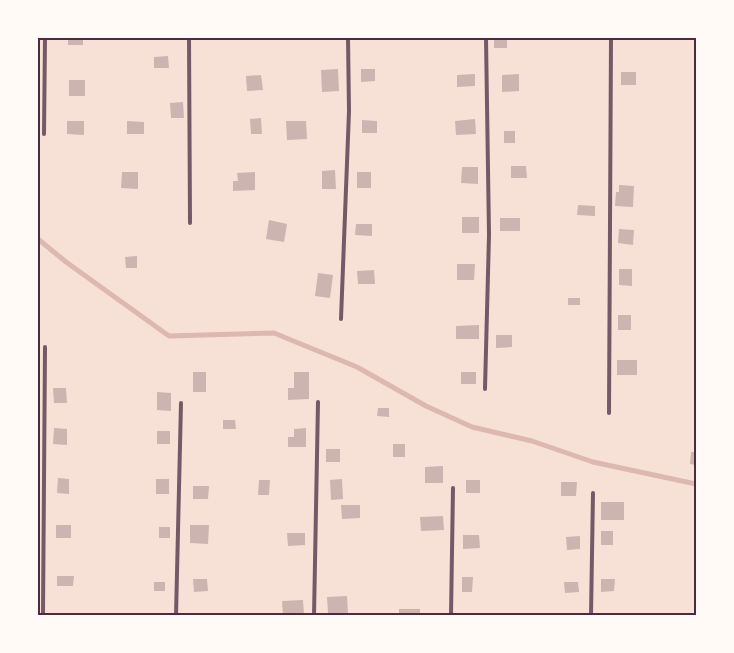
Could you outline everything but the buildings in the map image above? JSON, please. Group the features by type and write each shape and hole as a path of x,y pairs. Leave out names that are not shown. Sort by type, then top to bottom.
{"lane":[{"path":"44,134 45,38"},
{"path":"189,38 190,223"},
{"path":"341,318 348,111 348,38"},
{"path":"485,389 489,235 486,38"},
{"path":"609,413 611,38"},
{"path":"43,616 45,347"},
{"path":"314,616 318,402"},
{"path":"176,616 180,403"},
{"path":"451,616 453,488"},
{"path":"591,616 593,493"}],"waterway":[{"path":"38,239 66,262 169,336 274,333 357,367 426,406 472,427 532,441 593,462 696,484"}]}
